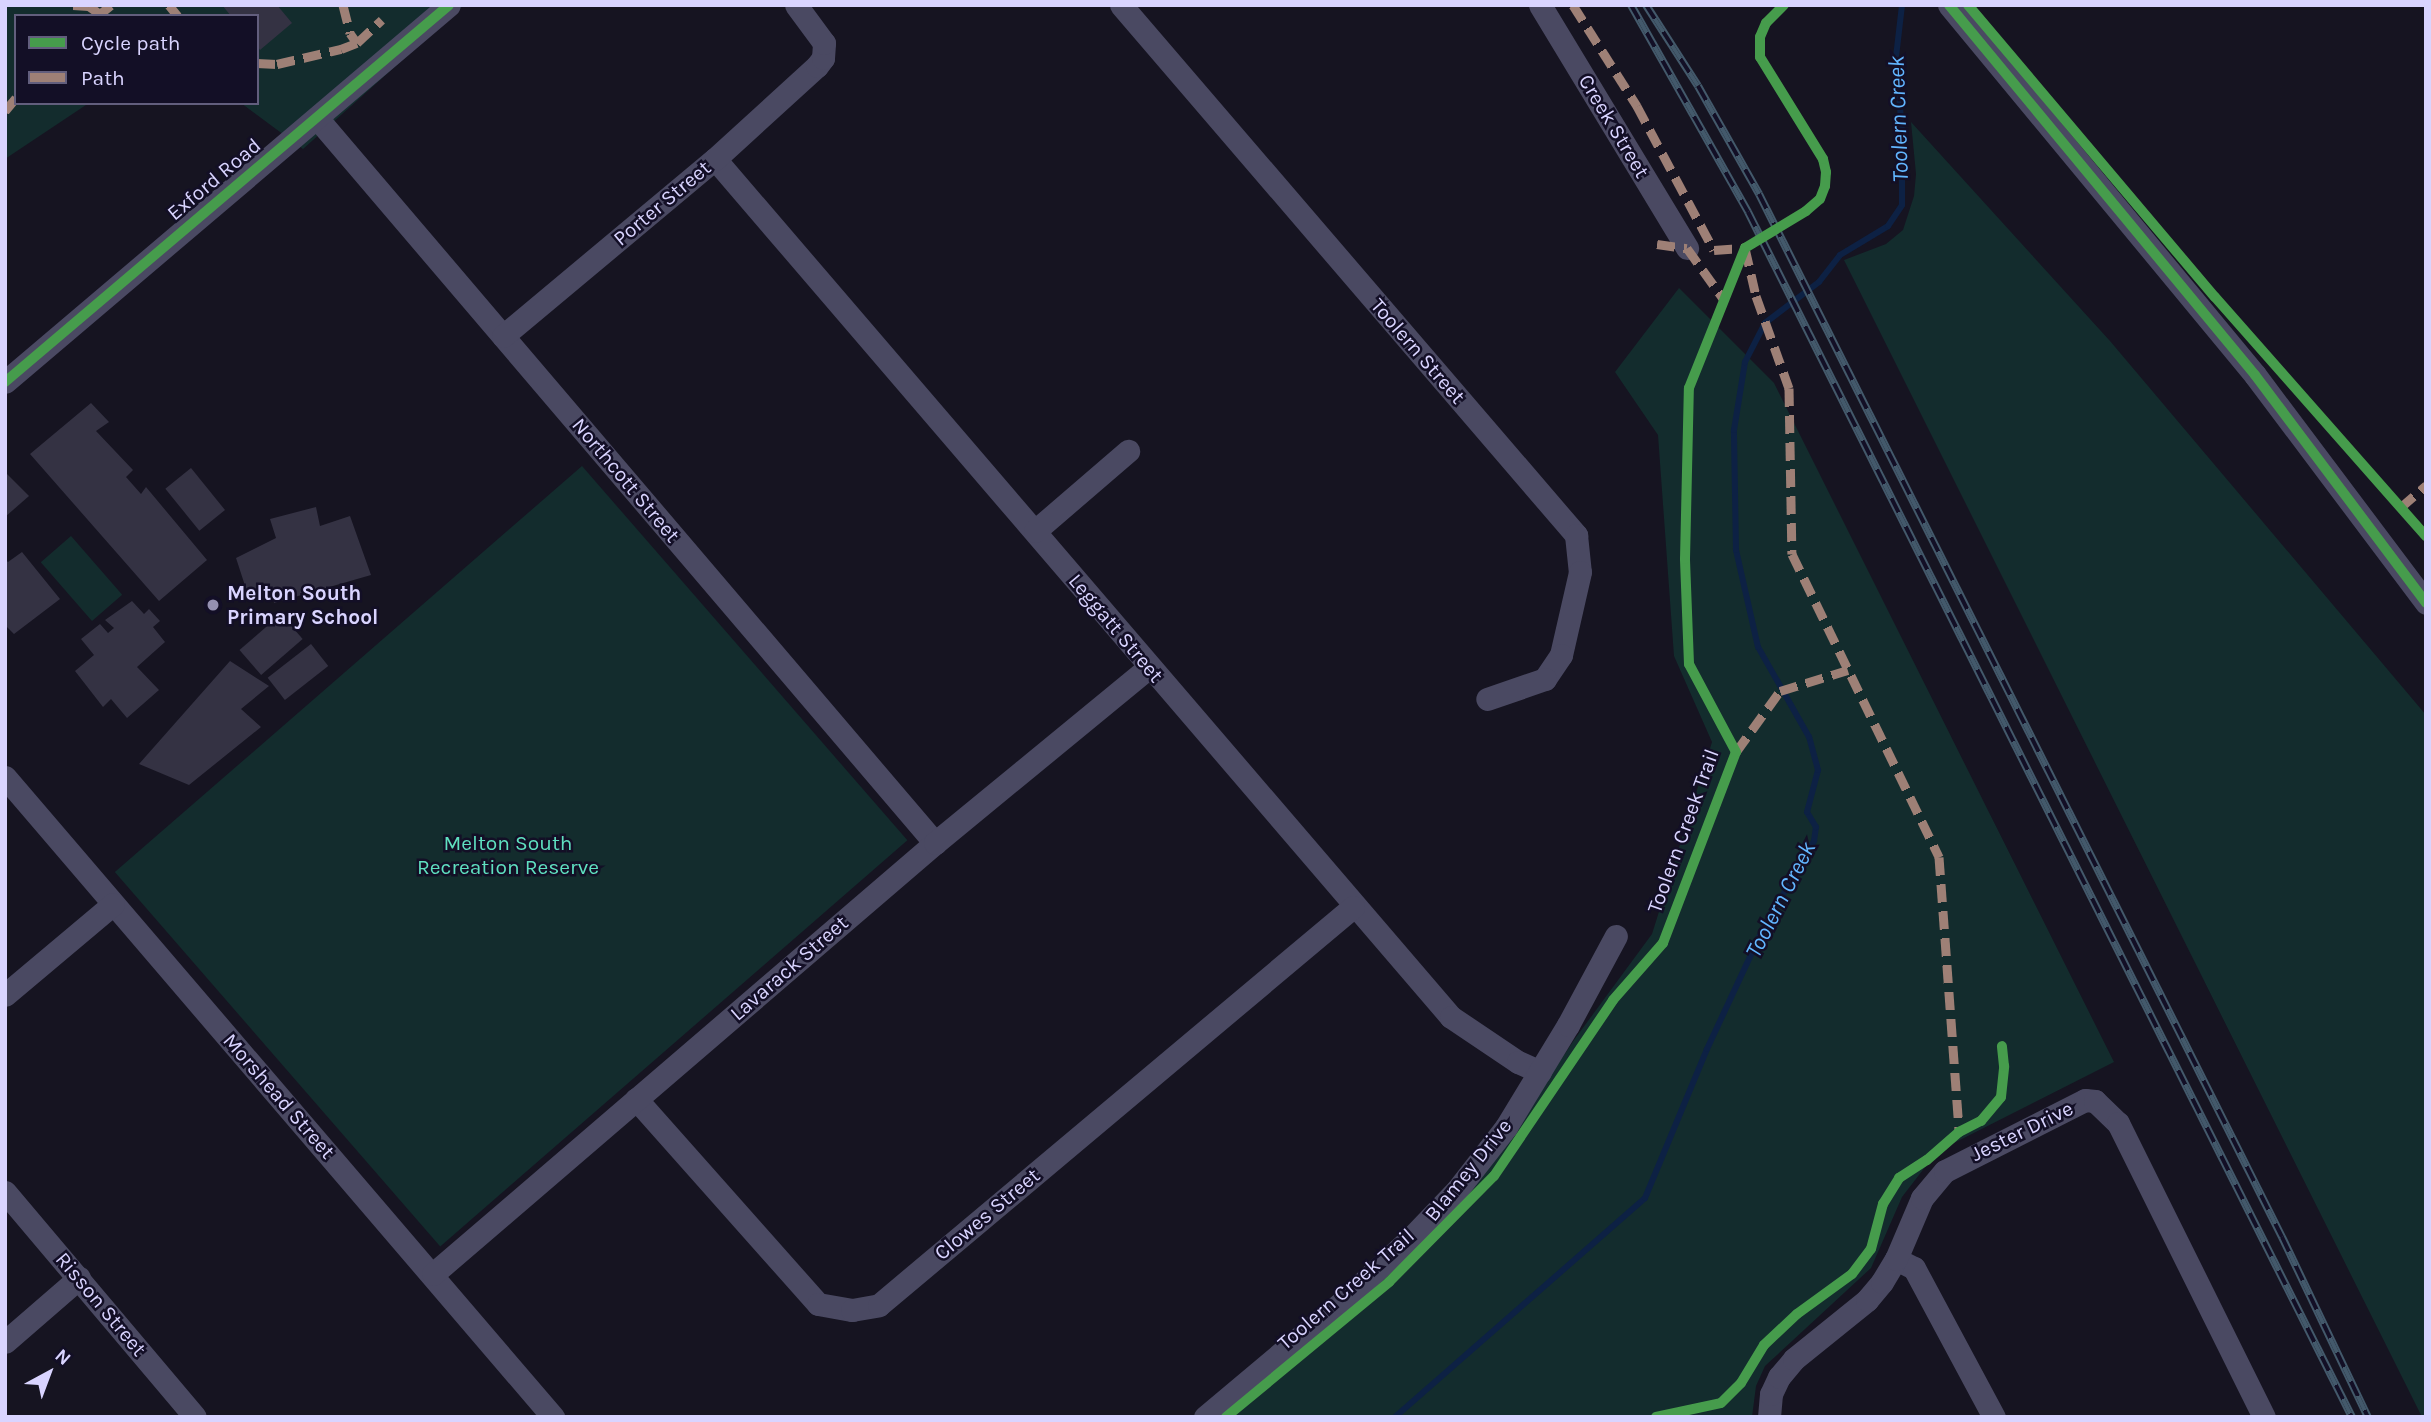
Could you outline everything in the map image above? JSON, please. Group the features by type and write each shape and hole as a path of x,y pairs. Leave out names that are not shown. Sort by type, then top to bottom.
{"street":[{"name":"Exford Road","path":"5,382 449,5"},
{"name":"Porter Street","path":"503,337 715,159 817,66 823,58 824,43 796,5"},
{"name":"Toolern Street","path":"1121,5 1576,535 1580,572 1561,655 1545,679 1487,699"},
{"name":"Creek Street","path":"1540,5 1688,248"},
{"path":"1949,5 2255,375 2426,603"},
{"name":"Northcott Street","path":"317,118 935,842"},
{"name":"Leggatt Street","path":"715,159 1353,907 1451,1017 1518,1062 1540,1072"},
{"path":"1035,531 1128,451"},
{"name":"Lavarack Street","path":"433,1273 935,842 1149,667"},
{"name":"Morshead Street","path":"5,777 433,1273 553,1417"},
{"path":"5,995 113,904"},
{"name":"Clowes Street","path":"636,1099 818,1304 852,1310 879,1305 1353,907"},
{"name":"Blamey Drive","path":"1205,1417 1342,1302 1413,1236 1457,1190 1506,1127 1616,936"},
{"name":"Jester Drive","path":"1769,1417 1771,1394 1779,1377 1794,1359 1867,1300 1896,1259 1922,1198 1945,1171 2074,1103 2095,1101 2118,1124 2264,1417"},
{"name":"Risson Street","path":"5,1192 195,1417"},
{"path":"1896,1259 1914,1268 1994,1417"},
{"path":"5,1342 79,1278"}],"green space":[{"path":"5,5 464,5 303,149 244,105 259,105 259,14 14,14 14,105 86,105 5,159"},
{"path":"1911,122 2110,341 2426,715 2426,1417 2422,1417 1844,260 1886,244 1903,230 1914,196 1916,174"},
{"path":"1679,288 1774,383 2114,1062 1952,1144 1929,1162 1902,1197 1871,1268 1765,1366 1756,1386 1752,1417 1217,1417 1389,1273 1487,1171 1574,1040 1652,934 1712,742 1674,656 1658,435 1615,372"},
{"name":"Melton South Recreation Reserve","path":"582,466 907,840 440,1246 115,872"},
{"path":"71,536 122,595 92,621 41,562"}],"building":[{"path":"222,5 277,5 292,23 260,50 259,14 229,14"},
{"path":"91,403 109,422 96,431 133,470 126,477 141,494 146,487 207,560 159,601 30,454"},
{"path":"191,468 225,510 199,531 165,489"},
{"path":"5,472 29,496 5,517"},
{"path":"316,507 320,526 350,516 371,575 274,603 273,596 250,601 236,558 276,538 270,519"},
{"path":"22,552 60,599 14,634 5,625 5,559 8,562"},
{"path":"132,601 144,614 149,609 160,621 153,627 165,642 137,667 159,690 127,718 111,699 103,707 75,671 94,655 81,639 100,624 108,633 114,628 105,620"},
{"path":"281,614 303,639 261,675 239,650"},
{"path":"311,644 328,666 285,700 268,678"},
{"path":"230,661 269,686 241,709 261,727 189,785 139,764"}],"waterway":[{"name":"Toolern Creek","path":"1395,1417 1645,1198 1707,1049 1763,929 1814,841 1816,827 1807,812 1818,770 1809,737 1758,647 1736,550 1734,430 1745,362 1765,323 1819,282 1840,255 1888,226 1902,205 1902,132 1896,57 1902,5"}],"railway":[{"path":"1631,5 1748,212 2352,1417"},
{"path":"1646,5 1698,86 1759,194 2282,1237 2368,1417"}],"marked path":[{"path":"73,5 89,6 100,14 111,5"},
{"path":"169,5 176,14"},
{"path":"343,5 350,33 357,43"},
{"path":"1573,5 1637,106 1714,250 1745,248 1756,296 1789,388 1792,554 1939,857 1959,1132"},
{"path":"259,63 277,64 341,49 357,43 382,20"},
{"path":"5,111 14,100"},
{"path":"1657,244 1687,248 1725,301"},
{"path":"2400,508 2426,485"},
{"path":"1736,752 1780,691 1848,670"}],"cycle path":[{"path":"5,382 449,5"},
{"name":"Toolern Creek Trail","path":"1226,1417 1389,1282 1494,1176 1613,1000 1663,943 1736,752 1689,664 1685,559 1689,388 1745,248 1806,211 1820,199 1825,186 1823,159 1760,57 1760,37 1766,23 1784,5"},
{"path":"1949,5 2255,375 2426,603"},
{"path":"1968,5 2215,297 2426,536"},
{"path":"1656,1417 1721,1403 1741,1383 1764,1345 1797,1314 1852,1274 1871,1249 1883,1204 1899,1178 1927,1160 1959,1132 1981,1121 2001,1097 2004,1066 2002,1046"}],"place":[{"name":"Melton South Primary School","path":"213,605"}]}
